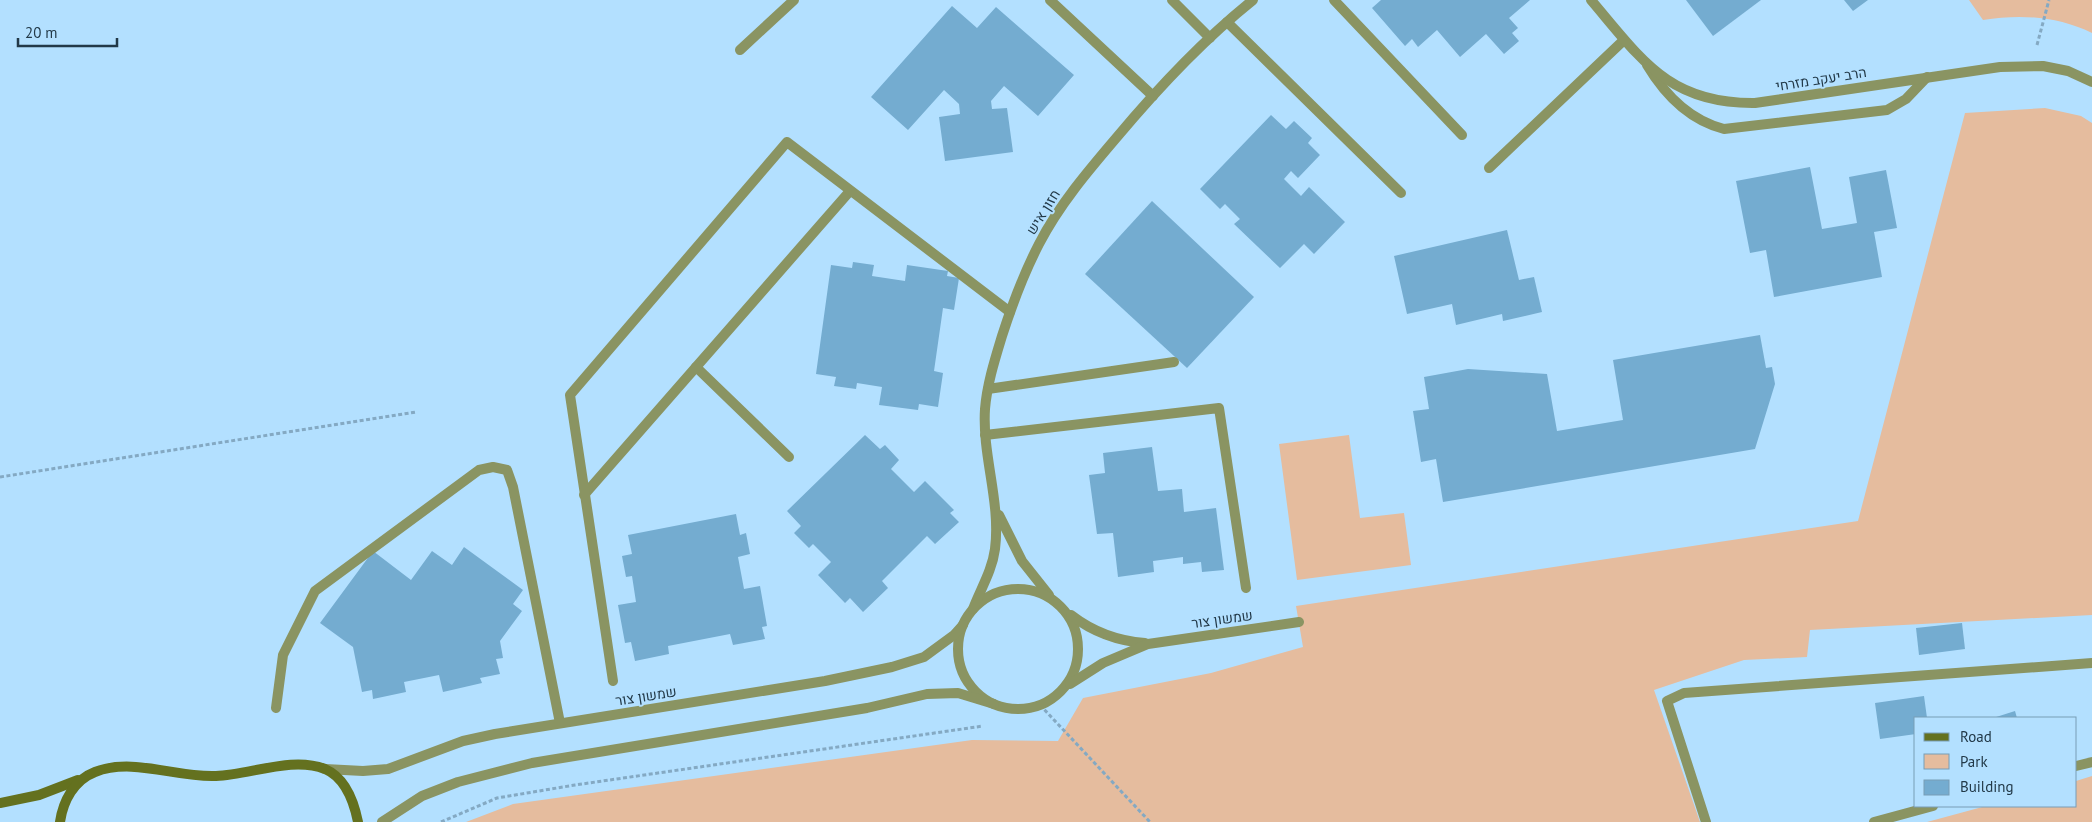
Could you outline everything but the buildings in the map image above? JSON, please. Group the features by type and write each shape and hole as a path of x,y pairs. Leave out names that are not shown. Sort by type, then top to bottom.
{"main road":[{"path":"0,803 59,789 106,768 122,767 187,775 214,776 298,765 324,769 334,774 346,787 354,805 358,822"},
{"path":"60,822 64,804 77,785 86,776"}],"street":[{"path":"740,50 794,0"},
{"path":"1050,0 1153,96"},
{"path":"1172,0 1210,38"},
{"name":"חזון איש","path":"973,609 984,588 993,560 996,525 985,435 988,389 1010,312 1039,244 1061,207 1090,168 1153,96 1210,38 1252,0"},
{"path":"1334,0 1462,135"},
{"name":"הרב יעקב מזרחי","path":"1591,0 1646,64 1686,91 1728,103 1755,103 2000,67 2030,66 2068,72 2092,82"},
{"path":"1228,22 1401,193"},
{"path":"1489,168 1624,40"},
{"path":"1646,64 1666,92 1682,109 1702,122 1724,128 1887,110 1906,99 1927,77"},
{"path":"613,681 570,396 787,142 1010,312"},
{"path":"584,495 850,191"},
{"path":"988,389 1174,362"},
{"path":"696,367 789,456"},
{"path":"985,435 1219,408 1246,588"},
{"path":"276,708 283,655 315,591 479,470 493,467 507,470 513,488 560,723"},
{"name":"חזון איש","path":"994,500 1015,550 1036,581 1051,598"},
{"path":"382,822 416,799 458,782 532,763 868,708 927,694 958,693 994,704 1012,709 1040,705 1060,692 1074,673 1079,656 1075,627 1065,610 1051,598 1034,590 1006,590 988,597 973,609 963,624 958,651 962,670 972,687 994,704"},
{"name":"שמשון צור","path":"1065,610 1084,625 1101,633 1129,642 1148,644 1299,622"},
{"name":"שמשון צור","path":"324,769 363,771 388,769 463,741 560,723 825,681 906,664 934,650 963,624"},
{"name":"שמשון צור","path":"1060,692 1103,663 1148,644"},
{"path":"1706,822 1667,701 1684,693 2092,663"},
{"path":"2077,766 2092,762"},
{"path":"1874,822 1929,807"}],"path":[{"path":"2030,66 2050,0"},
{"path":"0,477 416,412"},
{"path":"1040,705 1150,822"},
{"path":"441,822 497,798 983,726"}],"green space":[{"path":"1969,0 2092,0 2092,33 2065,23 2038,18 2011,17 1983,20"},
{"path":"2045,108 2081,116 2092,123 2092,615 1810,630 1807,657 1744,660 1654,690 1700,822 466,822 513,804 972,740 1058,741 1083,698 1211,673 1303,647 1296,606 1858,521 1965,113"},
{"path":"1349,435 1360,518 1404,513 1411,565 1297,580 1279,444"},
{"path":"2092,776 2092,822 1927,822 1982,807 2077,807 2077,781"}]}
